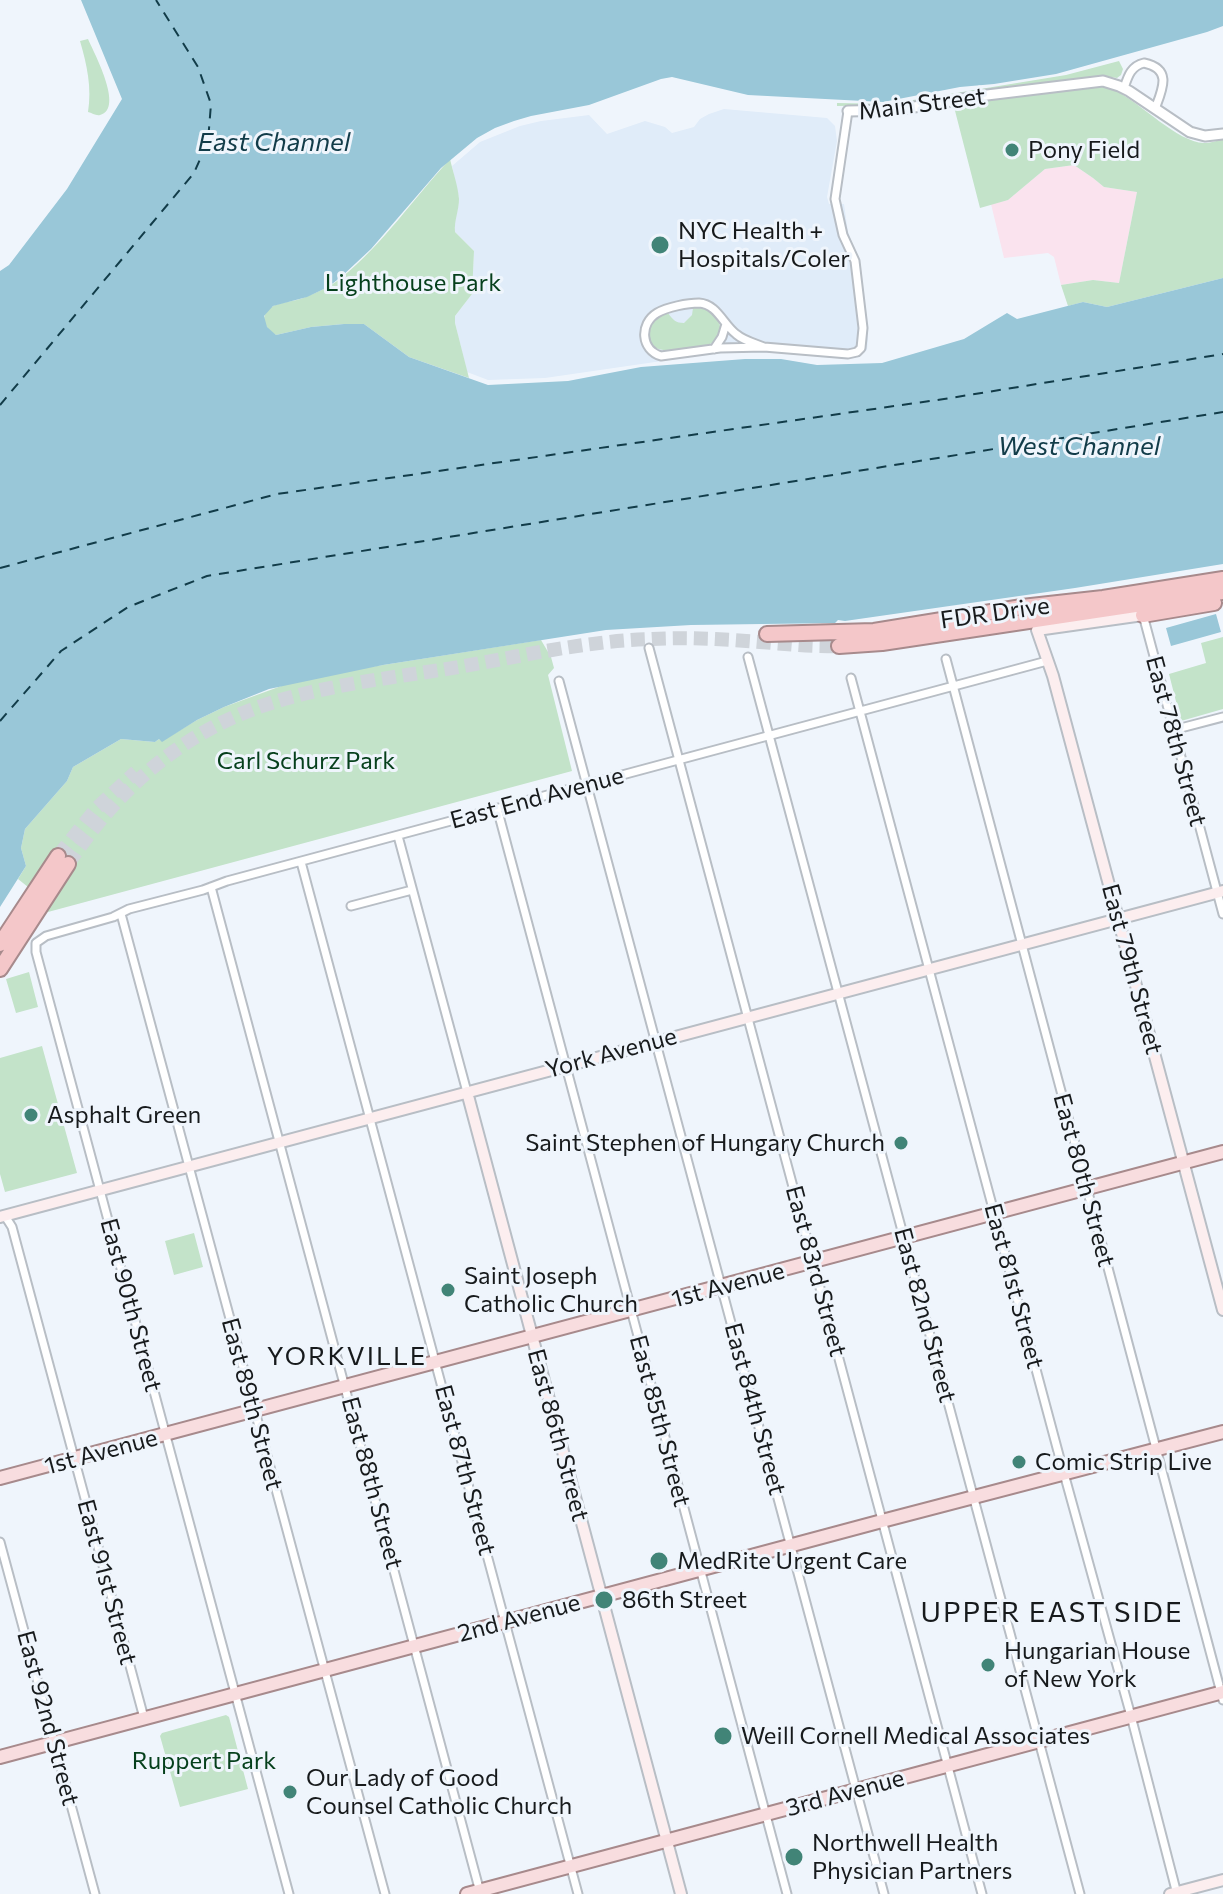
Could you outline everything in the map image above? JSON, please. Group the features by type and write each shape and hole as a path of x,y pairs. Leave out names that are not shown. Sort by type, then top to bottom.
{"highway":[{"name":"FDR Drive","path":"767,634 874,631 1223,579"},
{"name":"FDR Drive","path":"839,646 882,643 1223,592"},
{"path":"1143,615 1223,601"},
{"path":"0,944 63,860 0,969"}],"main road":[{"name":"FDR Drive","path":"1037,630 1143,615"},
{"name":"East 79th Street","path":"1037,630 1053,676 1223,1310"},
{"name":"York Avenue","path":"3,1216 1220,892"},
{"name":"East 86th Street","path":"467,1092 681,1894"},
{"name":"1st Avenue","path":"0,1478 1223,1152"},
{"name":"2nd Avenue","path":"0,1757 1223,1432"},
{"name":"3rd Avenue","path":"476,1893 1131,1716 1222,1695"},
{"path":"1175,1893 1223,1880"}],"street":[{"path":"1124,88 1132,69 1144,63 1152,64 1162,75 1164,84 1155,109"},
{"name":"Main Street","path":"764,347 848,354 859,350 862,344 855,261 843,235 835,199 848,111 896,110 1097,81 1124,88 1190,132 1208,136 1223,134"},
{"path":"701,303 716,311 745,340 764,347 655,355 644,333 647,324 660,312 701,303"},
{"path":"714,349 726,324"},
{"name":"East 78th Street","path":"1143,615 1220,892 1223,914"},
{"name":"East 83rd Street","path":"649,648 982,1894"},
{"name":"East 82nd Street","path":"748,657 1080,1894"},
{"name":"East 80th Street","path":"946,659 1222,1695"},
{"name":"East End Avenue","path":"35,948 42,937 129,909 1047,661"},
{"name":"East 81st Street","path":"851,678 1131,1716 1175,1893"},
{"name":"East 84th Street","path":"559,681 884,1894"},
{"path":"1173,730 1223,717"},
{"name":"East 85th Street","path":"497,808 787,1894"},
{"name":"East 86th Street","path":"398,836 467,1092"},
{"name":"East 87th Street","path":"301,862 578,1894"},
{"name":"East 88th Street","path":"211,887 416,1646 476,1893"},
{"path":"351,906 412,890"},
{"name":"East 89th Street","path":"121,914 385,1894"},
{"name":"East 90th Street","path":"35,948 289,1894"},
{"name":"East 91st Street","path":"3,1216 12,1227 144,1719"},
{"name":"East 92nd Street","path":"0,1542 95,1894"}],"shaded area":[{"name":"NYC Health + Hospitals/Coler","path":"724,109 827,118 835,126 837,141 827,197 829,204 844,204 848,232 856,254 867,350 855,358 724,352 545,378 488,380 467,372 455,316 472,294 474,251 455,232 459,198 452,166 480,142 541,121 589,115 607,134 645,121 665,127 672,133 694,127 700,119"},
{"path":"1074,165 1104,187 1137,192 1119,283 1093,280 1061,285 1054,257 1048,253 1004,258 991,204 1008,200 1045,169"}],"green space":[{"path":"88,39 109,91 107,111 100,115 88,112 88,76 80,41"},
{"path":"1119,61 1123,69 1117,78 1104,76 981,91 902,105 837,106 837,103 889,104 1066,75"},
{"path":"1090,85 1116,91 1193,141 1206,143 1223,139 1223,278 1107,307 1083,302 1068,306 1061,285 1093,280 1119,283 1137,192 1104,187 1074,165 1045,169 1008,200 980,208 953,103"},
{"name":"Lighthouse Park","path":"450,159 459,199 455,232 474,251 472,294 455,316 469,378 409,357 364,324 311,327 276,335 270,330 264,321 268,310 313,294 341,278 384,236"},
{"path":"702,307 713,314 720,324 716,340 705,346 673,351 654,347 649,330 657,318 668,313 675,321 684,323 692,315 693,308"},
{"path":"1223,637 1223,709 1181,721 1169,674 1206,663 1201,643"},
{"name":"Carl Schurz Park","path":"541,640 554,668 548,675 572,771 44,913 52,852 28,887 18,879 26,866 21,848 25,829 67,781 73,767 121,739 162,741 224,707 284,685 364,668"},
{"path":"29,972 38,1007 16,1013 6,979"},
{"name":"Asphalt Green","path":"42,1046 77,1173 5,1192 0,1174 0,1058"},
{"path":"194,1233 203,1267 174,1275 165,1241"},
{"name":"Ruppert Park","path":"226,1715 248,1789 180,1807 160,1736"}],"water":[{"path":"81,0 1223,0 1223,26 1056,74 960,87 883,102 748,95 672,77 589,105 514,121 477,138 441,168 371,249 341,277 307,297 273,306 264,316 267,327 276,335 311,327 364,324 409,357 488,385 568,381 641,367 745,359 781,359 817,365 882,363 964,339 1007,313 1017,319 1083,302 1107,307 1223,278 1223,564 1075,588 838,620 835,623 691,625 606,630 383,665 269,689 197,720 162,742 159,739 155,742 121,739 73,767 67,781 25,829 21,848 26,866 0,907 0,271 9,265 67,189 122,99"},
{"path":"1216,614 1221,632 1171,646 1166,628"}],"ferry route":[{"path":"0,405 194,173 208,141 211,104 198,67 156,0"},
{"path":"0,568 277,494 944,399 1223,354"},
{"path":"0,721 61,651 128,607 207,576 1223,412"}],"tunnel":[{"path":"68,864 109,810 156,765 211,728 274,702 342,686 602,643 692,638 839,646"},
{"path":"58,856 97,808 136,772"}],"place":[{"name":"Pony Field","path":"1012,150"},
{"name":"NYC Health + Hospitals/Coler","path":"660,245"},
{"name":"Asphalt Green","path":"31,1115"},
{"name":"Saint Stephen of Hungary Church","path":"901,1143"},
{"name":"Saint Joseph Catholic Church","path":"448,1290"},
{"name":"Comic Strip Live","path":"1019,1462"},
{"name":"MedRite Urgent Care","path":"659,1561"},
{"name":"86th Street","path":"604,1600"},
{"name":"Hungarian House of New York","path":"988,1665"},
{"name":"Weill Cornell Medical Associates","path":"723,1736"},
{"name":"Our Lady of Good Counsel Catholic Church","path":"290,1792"},
{"name":"Northwell Health Physician Partners","path":"794,1857"}],"district":[{"name":"YORKVILLE","path":"347,1356"},
{"name":"UPPER EAST SIDE","path":"1052,1613"}],"water label":[{"name":"East Channel","path":"274,142"},
{"name":"West Channel","path":"1079,446"}]}
